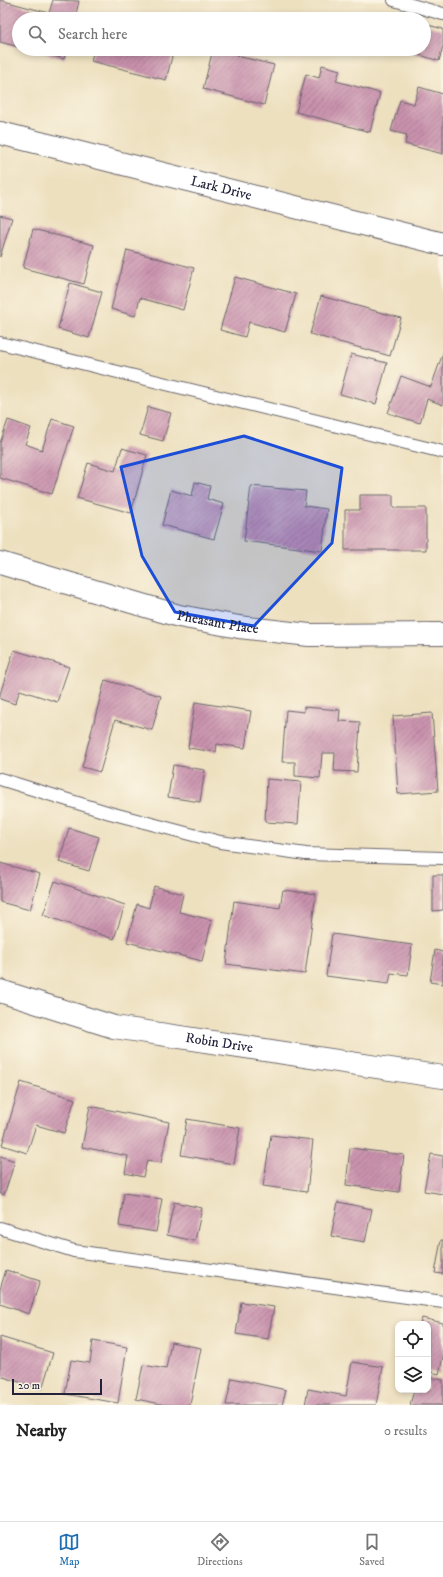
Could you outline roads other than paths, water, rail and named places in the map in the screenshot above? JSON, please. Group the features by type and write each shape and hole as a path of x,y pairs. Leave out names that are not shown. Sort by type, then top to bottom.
{"street":[{"name":"Lark Drive","path":"0,133 443,244"},
{"name":"Pheasant Place","path":"0,563 178,616 239,628 310,635 443,634"},
{"name":"Robin Drive","path":"0,992 114,1027 443,1077"}],"lane":[{"path":"394,0 443,14"},
{"path":"0,343 443,452"},
{"path":"0,779 110,813 220,842 306,854 443,858"},
{"path":"0,1228 74,1251 443,1302"}]}
